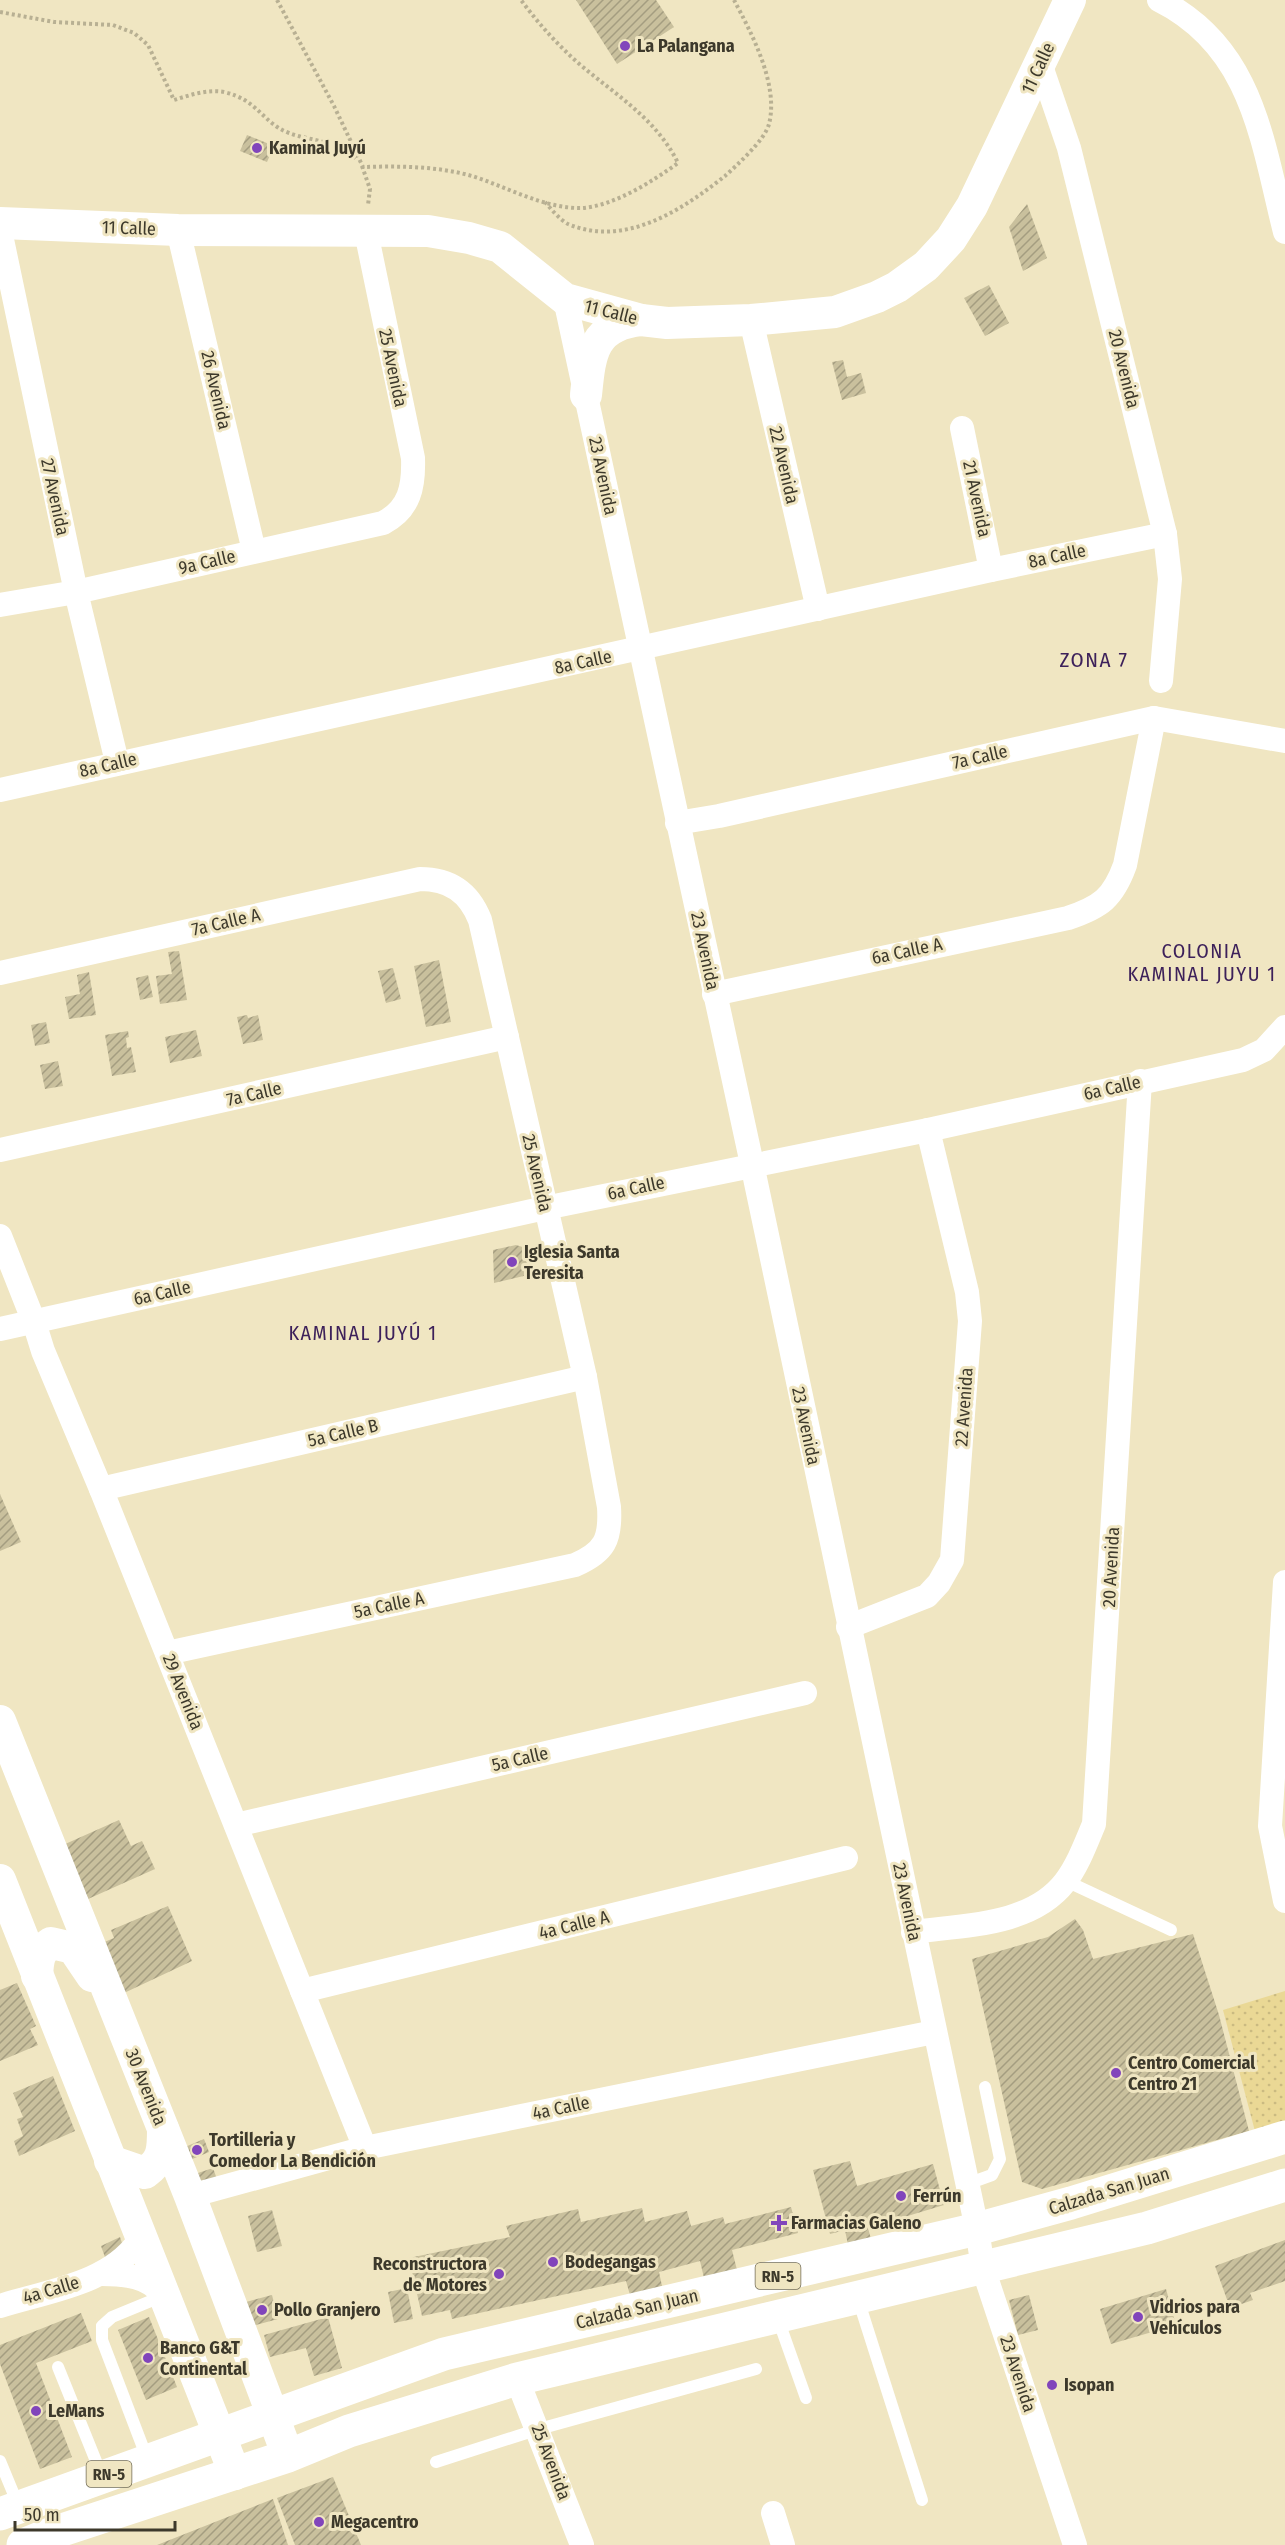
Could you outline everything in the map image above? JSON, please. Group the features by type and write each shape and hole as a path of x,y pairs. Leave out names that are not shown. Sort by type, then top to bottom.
{"main road":[{"name":"Calzada San Juan","path":"10,2511 444,2354 977,2229 1285,2138"},
{"name":"RN-5","path":"41,2541 288,2456 349,2432 518,2379 1147,2228 1285,2185"}],"street":[{"name":"11 Calle","path":"0,223 178,230 428,231 469,238 500,248 565,300 641,320 666,324 751,320 836,312 857,306 897,286 926,266 951,238 967,214 1070,0"},
{"path":"1159,0 1181,13 1206,34 1233,68 1249,95 1285,232"},
{"name":"20 Avenida","path":"1040,63 1069,148 1165,534 1170,579 1161,681"},
{"name":"27 Avenida","path":"0,230 76,592 117,762"},
{"name":"26 Avenida","path":"178,230 254,551"},
{"name":"25 Avenida","path":"366,232 413,458 414,482 406,502"},
{"name":"23 Avenida","path":"565,300 752,1164 977,2229 983,2268 1075,2545"},
{"path":"586,395 588,365 597,343 615,326 641,320"},
{"name":"22 Avenida","path":"751,320 818,609"},
{"name":"21 Avenida","path":"962,428 992,570"},
{"name":"9a Calle","path":"0,605 76,592 383,523 397,514 406,502"},
{"name":"8a Calle","path":"0,790 117,762 1165,534"},
{"name":"7a Calle","path":"677,823 719,816 1154,718 1285,741"},
{"name":"6a Calle A","path":"714,994 1068,918 1099,905 1113,892 1125,864 1154,718"},
{"name":"7a Calle A","path":"0,973 407,881 433,879 451,884"},
{"name":"25 Avenida","path":"451,884 470,899 480,920 585,1377 609,1507 610,1527 605,1544"},
{"name":"6a Calle","path":"0,1329 545,1208 752,1164 928,1130 1140,1081 1243,1060 1278,1036"},
{"name":"7a Calle","path":"0,1150 507,1037"},
{"name":"20 Avenida","path":"913,1932 1004,1919 1041,1903 1066,1881 1095,1819 1140,1081"},
{"name":"22 Avenida","path":"848,1627 927,1596 939,1583 952,1560 970,1322 967,1292 928,1130"},
{"name":"29 Avenida","path":"0,1236 43,1351 101,1489 365,2148"},
{"name":"5a Calle B","path":"101,1489 585,1377"},
{"name":"5a Calle A","path":"167,1653 575,1565 592,1558 605,1544"},
{"path":"1284,1891 1270,1826 1280,1701 1285,1582"},
{"name":"5a Calle","path":"236,1825 805,1693"},
{"name":"30 Avenida","path":"0,1721 190,2196 288,2456"},
{"name":"4a Calle A","path":"302,1991 846,1858"},
{"path":"0,1880 218,2436 235,2474"},
{"path":"37,1976 39,1956 44,1948 51,1943 73,1948 112,2004"},
{"name":"4a Calle","path":"190,2196 365,2148 934,2032"},
{"path":"110,2161 145,2173 157,2164 163,2155 163,2129"},
{"name":"4a Calle","path":"0,2306 102,2274 129,2254 138,2242 137,2230"},
{"name":"4a Calle","path":"102,2274 142,2280 156,2286 163,2296"},
{"name":"25 Avenida","path":"518,2379 582,2545"},
{"path":"773,2512 783,2545"}],"lane":[{"path":"1066,1881 1172,1930"},
{"path":"967,2184 992,2175 1000,2159 985,2087"},
{"path":"147,2460 102,2340 102,2326 112,2317 163,2296"},
{"path":"857,2298 922,2500"},
{"path":"778,2318 806,2398"},
{"path":"58,2367 102,2477"},
{"path":"436,2462 538,2428 756,2368"},
{"path":"0,2461 10,2511"}],"path":[{"path":"277,0 334,106 363,167 370,189 366,232"},
{"path":"0,12 54,22 113,25 134,33 148,45 174,100 197,93 222,91 248,99 281,129 337,146 353,155 363,167 437,168 471,176 544,202 583,208 621,197 678,164 666,140 613,89 550,38 521,0"},
{"path":"544,202 567,224 609,232 658,221 695,200 742,161 769,126 770,80 734,0"}],"shaded area":[{"path":"1285,1991 1285,2125 1256,2135 1223,2010"}],"building":[{"name":"La Palangana","path":"576,0 656,0 674,27 617,64"},
{"name":"Kaminal Juyú","path":"247,135 274,146 267,162 240,151"},
{"path":"1027,204 1047,258 1023,271 1009,227"},
{"path":"989,285 1009,323 985,336 964,298"},
{"path":"843,360 847,377 861,373 866,393 842,400 832,362"},
{"path":"179,951 187,1000 160,1004 156,976 172,974 168,952"},
{"path":"439,960 451,1022 426,1027 414,966"},
{"path":"393,968 401,999 386,1003 378,971"},
{"path":"89,972 96,1015 69,1019 65,997 80,994 77,975"},
{"path":"148,975 153,997 140,1000 136,978"},
{"path":"247,1015 248,1018 258,1015 263,1040 243,1044 237,1017"},
{"path":"46,1022 50,1043 35,1046 31,1025"},
{"path":"196,1030 202,1056 170,1063 165,1037"},
{"path":"128,1031 127,1048 131,1047 136,1072 112,1076 105,1035"},
{"path":"58,1061 63,1086 45,1089 40,1065"},
{"name":"Iglesia Santa Teresita","path":"516,1245 529,1249 532,1274 494,1283 493,1250"},
{"path":"0,1494 21,1542 0,1551"},
{"path":"119,1820 131,1846 142,1841 155,1869 88,1899 63,1845"},
{"path":"168,1906 192,1961 124,1993 102,1943 114,1938 111,1930"},
{"name":"Centro Comercial Centro 21","path":"1075,1919 1083,1930 1093,1959 1193,1934 1219,2015 1249,2131 1042,2189 1022,2182 972,1959 1048,1937"},
{"path":"17,1983 36,2026 30,2029 38,2045 0,2061 0,1990"},
{"path":"53,2076 75,2131 19,2156 14,2141 23,2136 17,2119 23,2117 13,2093"},
{"name":"Tortilleria y Comedor La Bendición","path":"204,2139 209,2152 190,2160 185,2147"},
{"path":"850,2161 857,2186 933,2164 944,2205 868,2228 871,2239 848,2245 845,2230 830,2234 813,2170"},
{"path":"213,2168 218,2182 198,2183 195,2174"},
{"path":"791,2207 798,2233 732,2250 737,2270 704,2278 700,2261 659,2272 662,2286 630,2295 626,2281 452,2319 450,2310 422,2316 409,2258 510,2237 506,2226 578,2209 581,2222 642,2208 645,2222 687,2211 691,2226 723,2217 725,2224"},
{"path":"272,2210 282,2246 257,2252 248,2216"},
{"path":"120,2237 124,2249 106,2260 101,2246"},
{"path":"1285,2240 1285,2281 1250,2293 1253,2300 1230,2308 1215,2266"},
{"path":"407,2288 413,2319 394,2323 388,2292"},
{"name":"Vidrios para Vehículos","path":"1166,2289 1176,2325 1111,2344 1100,2309"},
{"name":"Pollo Granjero","path":"272,2295 278,2319 252,2326 246,2302"},
{"path":"1029,2295 1038,2330 1018,2335 1009,2300"},
{"name":"LeMans","path":"81,2313 92,2341 36,2363 72,2457 40,2469 0,2364 0,2345"},
{"name":"Banco G&T Continental","path":"149,2317 177,2387 146,2400 118,2330"},
{"path":"328,2317 342,2368 314,2376 306,2348 270,2357 264,2335"},
{"name":"Megacentro","path":"333,2477 361,2545 295,2545 277,2498"},
{"path":"273,2499 288,2545 157,2545"}],"place":[{"name":"La Palangana","path":"625,46"},
{"name":"Kaminal Juyú","path":"257,148"},
{"name":"Iglesia Santa Teresita","path":"512,1262"},
{"name":"Centro Comercial Centro 21","path":"1116,2073"},
{"name":"Tortilleria y Comedor La Bendición","path":"197,2150"},
{"name":"Ferrún","path":"901,2196"},
{"name":"Farmacias Galeno","path":"779,2223"},
{"name":"Bodegangas","path":"553,2262"},
{"name":"Reconstructora de Motores","path":"499,2274"},
{"name":"Pollo Granjero","path":"262,2310"},
{"name":"Vidrios para Vehículos","path":"1138,2317"},
{"name":"Banco G&T Continental","path":"148,2358"},
{"name":"Isopan","path":"1052,2385"},
{"name":"LeMans","path":"36,2411"},
{"name":"Megacentro","path":"319,2522"}],"district":[{"name":"ZONA 7","path":"1094,660"},
{"name":"COLONIA KAMINAL JUYU 1","path":"1202,962"},
{"name":"KAMINAL JUYÚ 1","path":"363,1333"}]}
